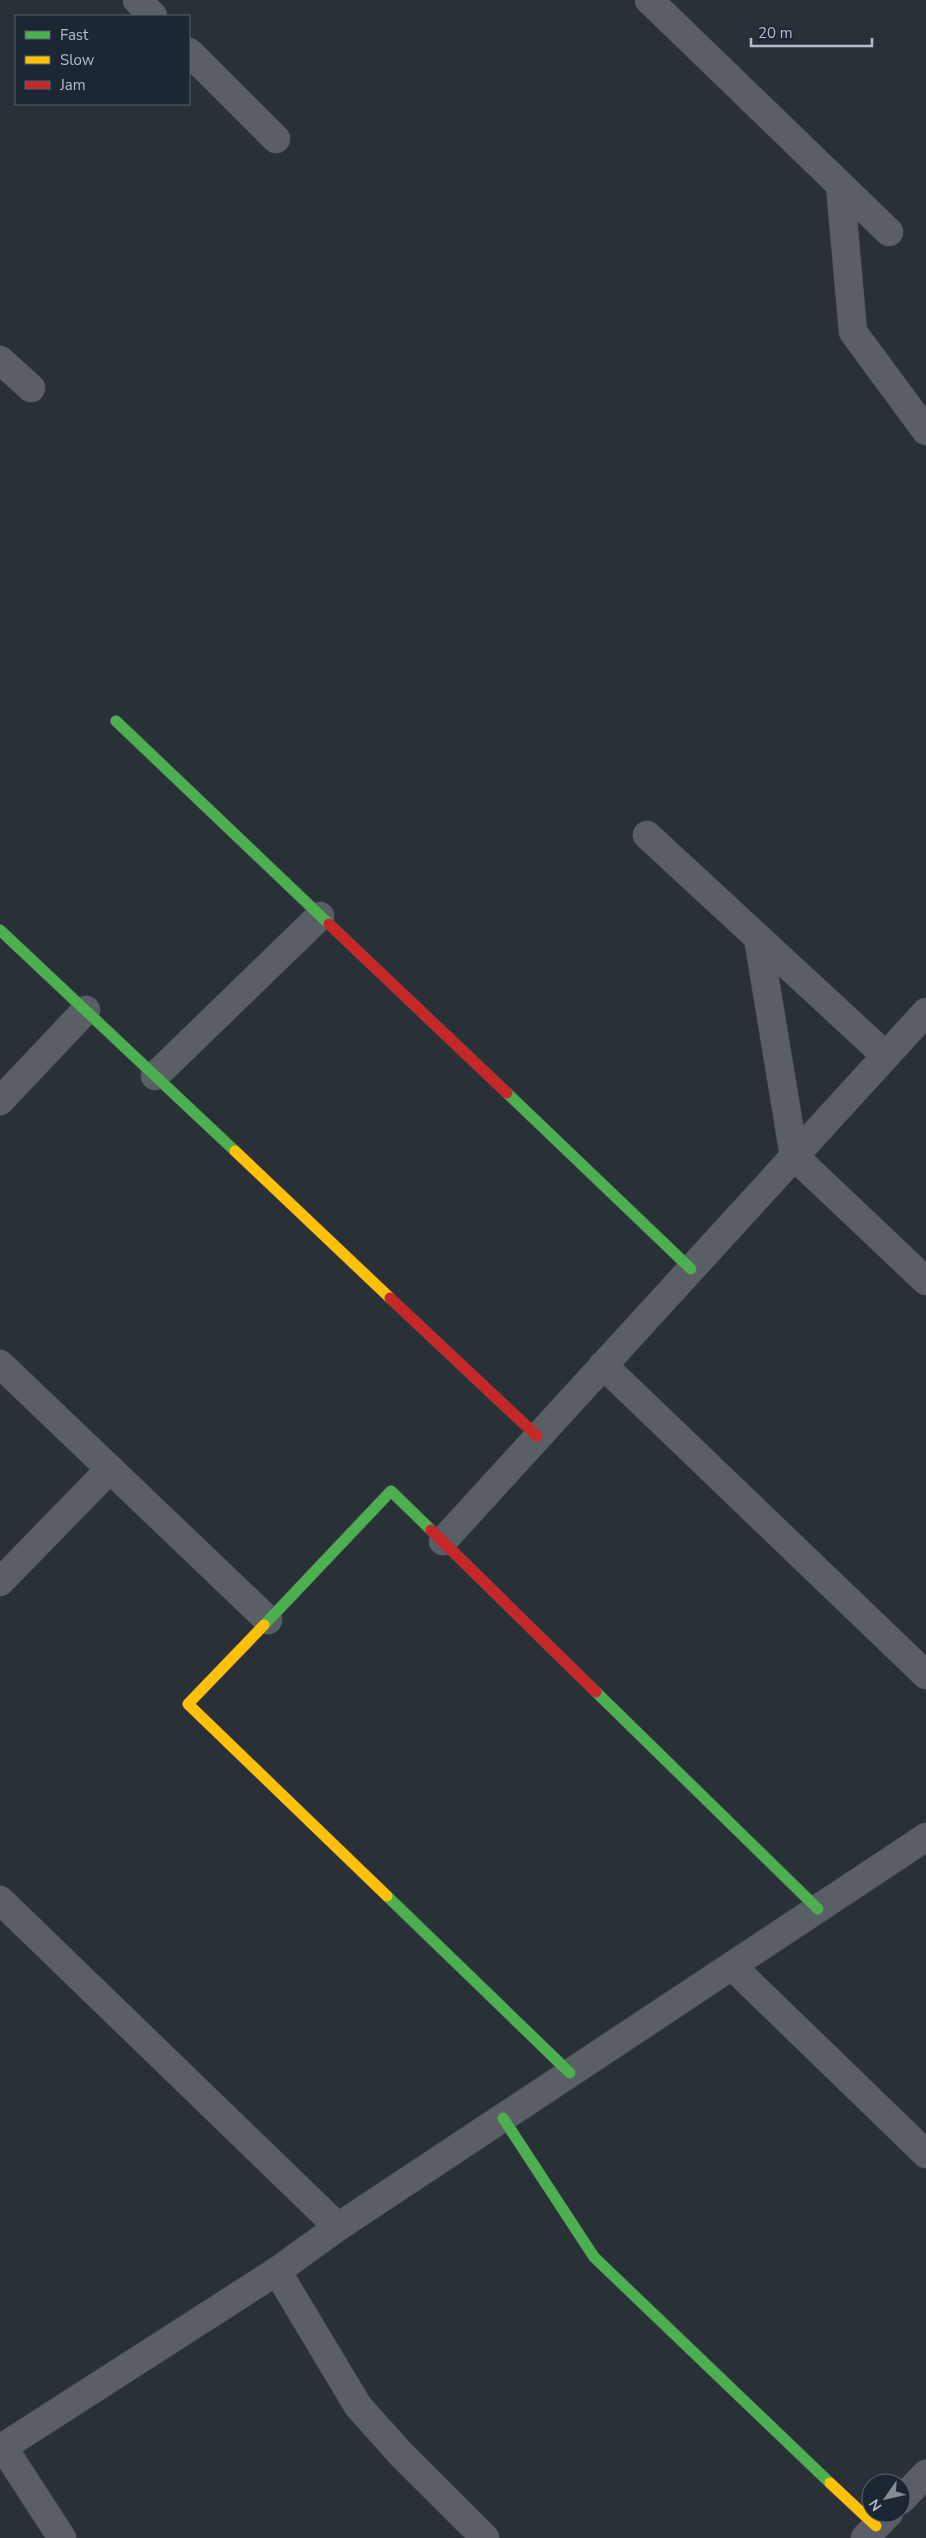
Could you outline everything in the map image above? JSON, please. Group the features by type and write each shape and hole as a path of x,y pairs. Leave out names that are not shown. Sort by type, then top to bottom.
{"street":[{"path":"137,0 152,15"},
{"path":"649,0 889,232"},
{"path":"190,53 276,139"},
{"path":"840,185 853,332 926,431"},
{"path":"0,360 31,388"},
{"path":"116,721 691,1269"},
{"path":"647,835 886,1056"},
{"path":"155,1076 320,916"},
{"path":"0,930 537,1436"},
{"path":"758,938 794,1156 926,1281"},
{"path":"0,1101 86,1010"},
{"path":"443,1541 926,1012"},
{"path":"0,1364 268,1620"},
{"path":"603,1365 926,1675"},
{"path":"0,1582 110,1469"},
{"path":"570,2074 188,1704 391,1490 818,1909"},
{"path":"62,2538 1,2448 277,2271 338,2227 926,1837"},
{"path":"0,1900 338,2227"},
{"path":"732,1966 926,2154"},
{"path":"503,2118 594,2257 876,2526"},
{"path":"277,2271 358,2406 400,2453 485,2538"},
{"path":"911,2490 926,2474"}],"traffic: fast":[{"path":"116,721 329,924"},
{"path":"0,930 235,1151"},
{"path":"507,1093 691,1269"},
{"path":"264,1625 391,1491 431,1530"},
{"path":"596,1692 818,1909"},
{"path":"387,1896 570,2073"},
{"path":"503,2118 594,2257 830,2483"}],"traffic: slow":[{"path":"235,1151 390,1298"},
{"path":"264,1625 188,1704 387,1896"},
{"path":"830,2483 876,2526"}],"traffic: jam":[{"path":"329,924 507,1093"},
{"path":"390,1298 537,1436"},
{"path":"431,1530 596,1692"}]}
